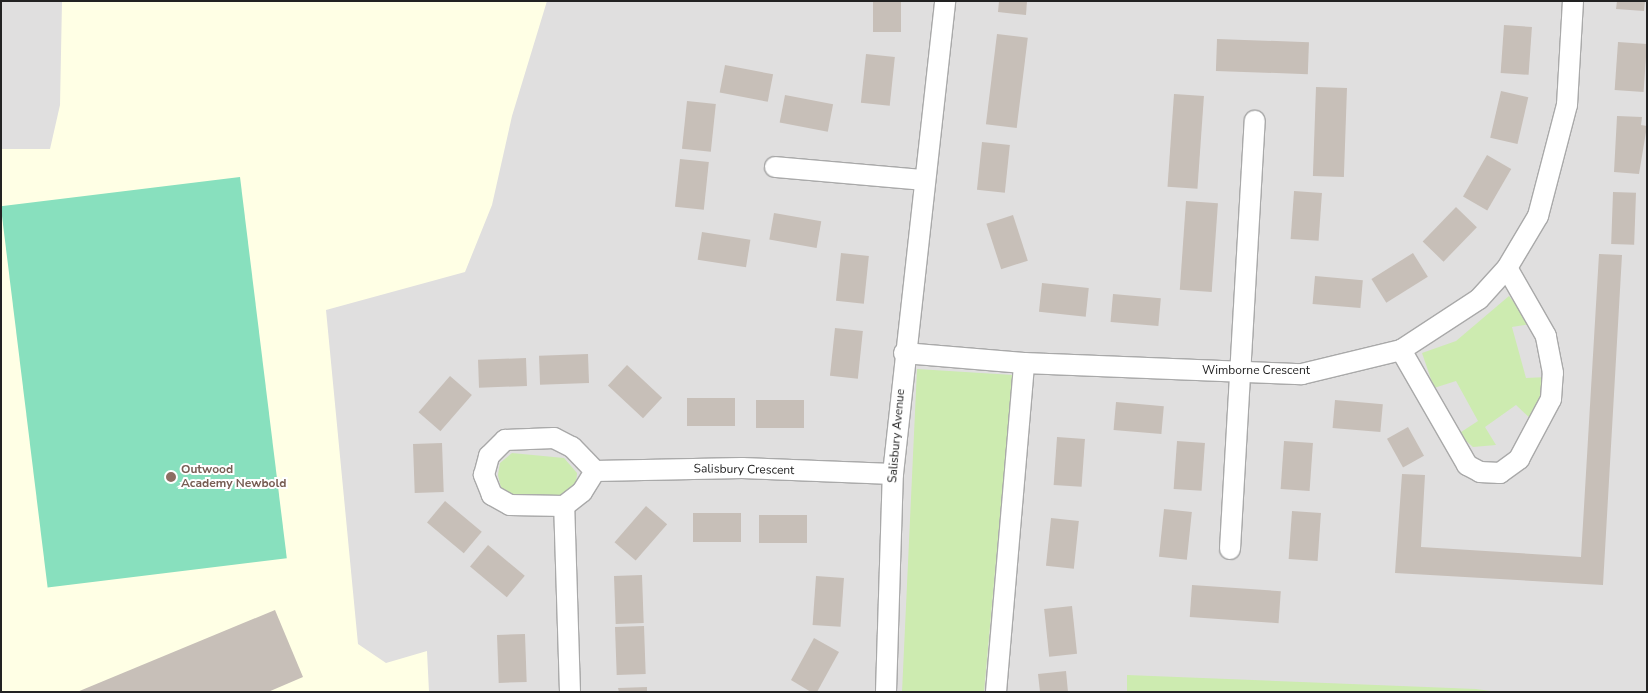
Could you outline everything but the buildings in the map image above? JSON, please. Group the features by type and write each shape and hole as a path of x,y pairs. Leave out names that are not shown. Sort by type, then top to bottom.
{"street":[{"name":"Salisbury Avenue","path":"886,692 893,474 923,180 945,1"},
{"name":"Wimborne Crescent","path":"904,353 1024,363 1302,374 1401,350 1479,299 1507,268 1538,216 1555,162 1567,105 1573,1"},
{"path":"1230,549 1243,373 1255,121"},
{"path":"775,167 923,180"},
{"path":"1401,350 1467,465 1480,472 1500,473 1519,459 1552,399 1554,372 1546,336 1507,268"},
{"path":"996,692 1024,363"},
{"path":"554,438 572,447 595,471 582,492 564,506 510,505 492,495 484,475 488,456 505,440 554,438"},
{"name":"Salisbury Crescent","path":"595,471 742,468 893,474"},
{"path":"564,506 570,692"}],"shaded area":[{"path":"1,1 1647,1 1647,692 1,692"},
{"name":"Outwood Academy Newbold","path":"62,1 547,1 512,116 492,205 465,272 326,310 358,644 386,663 427,651 429,692 1,692 1,149 50,149 60,105"}],"green space":[{"path":"240,177 287,558 48,588 1,206"},
{"path":"1509,296 1531,324 1512,327 1526,378 1547,377 1546,385 1533,421 1516,405 1485,427 1496,445 1473,447 1458,434 1478,421 1456,381 1434,388 1422,353 1456,341"},
{"path":"917,369 1013,375 984,692 902,692"},
{"path":"512,453 564,458 577,473 576,484 564,496 512,495 501,488 498,475 500,463"},
{"path":"1127,675 1476,689 1498,692 1127,692"}],"place":[{"name":"Outwood Academy Newbold","path":"171,477"}]}
